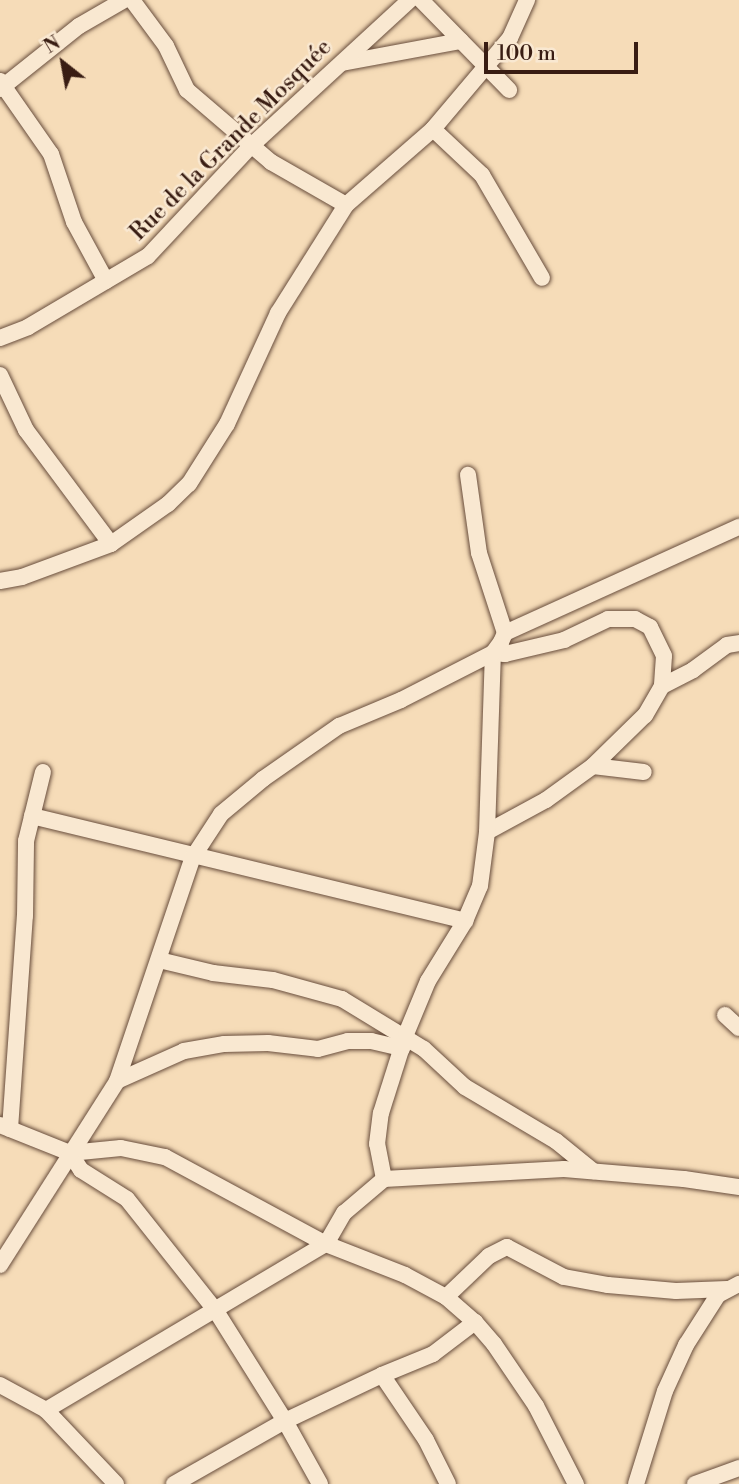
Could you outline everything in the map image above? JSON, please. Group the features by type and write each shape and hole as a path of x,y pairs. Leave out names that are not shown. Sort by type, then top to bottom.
{"street":[{"path":"106,281 74,222 51,154 1,85 79,26 124,0"},
{"path":"132,0 166,46 187,90 250,147 346,205"},
{"name":"Rue de la Grande Mosquée","path":"0,338 28,327 148,256 250,147 410,0"},
{"path":"421,0 509,90"},
{"path":"0,580 22,577 111,544 168,504 189,484 227,424 278,313 346,205 433,129 510,38 527,0"},
{"path":"340,64 461,41"},
{"path":"433,129 482,175 542,278"},
{"path":"0,375 26,430 111,544"},
{"path":"468,475 479,553 505,633"},
{"path":"384,1179 377,1144 381,1113 428,981 465,921 480,886 487,832 493,653 505,633 739,527"},
{"path":"0,1265 117,1081 193,857 221,814 263,779 339,726 401,700 493,653 505,654 564,640 608,619 635,619 650,627 664,656 662,686 645,715 593,766 546,800 487,832"},
{"path":"662,686 693,670 727,645 739,643"},
{"path":"593,766 644,772"},
{"path":"43,772 26,841 24,916 5,1127 70,1153 121,1149 165,1157 326,1244 405,1275 446,1297 475,1322 536,1406 576,1484"},
{"path":"32,817 465,921"},
{"path":"159,960 316,990 363,1010 404,1043 435,1057 465,1087 556,1141 593,1171"},
{"path":"726,1015 739,1028"},
{"path":"117,1081 184,1051 224,1044 268,1043 318,1049 360,1041 404,1043"},
{"path":"70,1153 81,1170 127,1199 216,1311 285,1421 320,1484"},
{"path":"46,1410 326,1244 344,1213 384,1179 564,1169 739,1187"},
{"path":"446,1297 489,1255 507,1247 564,1276 608,1285 676,1291 733,1286"},
{"path":"636,1484 665,1391 686,1345 711,1303 733,1286"},
{"path":"174,1484 285,1421 433,1354 475,1322"},
{"path":"382,1375 426,1440 448,1484"},
{"path":"0,1385 46,1410 116,1484"},
{"path":"695,1484 739,1468"}]}
